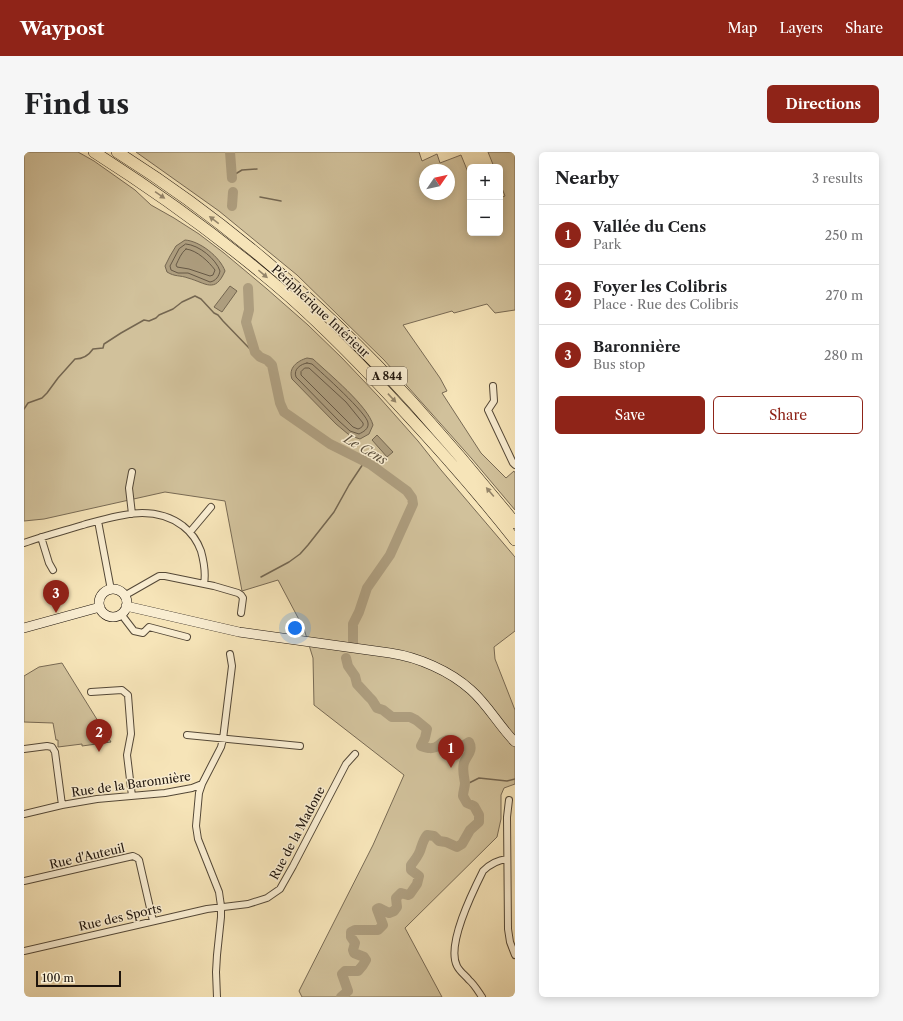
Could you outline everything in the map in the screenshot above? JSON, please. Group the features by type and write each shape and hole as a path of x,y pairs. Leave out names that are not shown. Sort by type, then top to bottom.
{"highway":[{"name":"Périphérique Intérieur","path":"94,152 168,201 214,235 282,290 318,323 411,419 515,540"},
{"name":"A 844","path":"117,152 176,192 231,233 323,312 413,403 515,522"}],"street":[{"path":"493,386 494,401 488,410 515,465"},
{"path":"132,472 129,488 132,514"},
{"path":"190,532 211,507"},
{"path":"24,543 120,515 144,513 164,517 176,521 196,538 202,556 205,577 204,584"},
{"path":"98,521 111,590"},
{"path":"41,537 49,563 53,570"},
{"path":"124,596 159,576 165,576 238,593 243,598 241,613"},
{"path":"111,590 119,591 124,596 126,600 125,611 116,617 110,617 104,613 100,607 102,596 105,592 111,590"},
{"path":"126,606 239,632 409,656 429,664 460,681 472,690 515,742"},
{"path":"24,628 100,607"},
{"path":"121,614 134,631 142,633 149,627 187,637"},
{"name":"Rue de la Baronnière","path":"24,814 97,799 165,793 192,788 202,784 221,747 223,739 232,666 230,654"},
{"path":"91,692 122,690 128,695 131,734 127,755 132,796"},
{"path":"187,735 300,746"},
{"path":"24,749 47,746 52,748 55,752 62,805"},
{"name":"Rue de la Madone","path":"221,906 248,904 267,898 280,889 294,866 346,764 355,754"},
{"path":"202,784 199,794 196,826 198,838 218,892 221,906 216,954 217,997"},
{"path":"510,800 507,817 508,929 510,942 515,955"},
{"name":"Rue d'Auteuil","path":"24,881 133,856 139,860 153,921"},
{"path":"482,997 456,965 454,952 460,924 483,871 487,866 500,860 507,859"},
{"name":"Rue des Sports","path":"24,951 221,906"}],"shaded area":[{"path":"24,152 78,152 94,161 135,190 151,205 199,234 224,253 308,325 342,358 418,441 515,557 515,631 494,647 495,659 515,710 515,784 504,788 501,795 501,819 497,837 405,928 442,997 302,997 299,991 373,845 404,775 314,705 313,658 304,629 278,580 242,591 225,501 165,492 44,519 24,521"},
{"path":"136,152 419,152 422,161 437,154 440,163 461,155 467,170 467,236 503,236 503,197 505,196 503,191 503,164 493,164 488,152 515,152 515,310 495,313 487,304 454,313 452,311 403,325 440,378 447,391 442,393 481,453 506,478 514,471 515,510 384,360 297,275 219,211"},
{"path":"62,663 111,742 82,746 82,744 58,747 58,740 56,740 53,723 24,722 24,676 39,667"}],"water":[{"path":"185,240 197,243 219,260 225,271 218,282 214,285 205,284 167,272 165,266 170,256 176,246"},
{"path":"230,286 237,291 222,312 214,307"},
{"path":"307,358 313,359 347,390 364,409 370,417 373,425 369,434 360,439 348,434 336,424 292,379 292,368 300,361"},
{"path":"377,435 393,452 387,457 372,440"}],"waterway":[{"name":"Le Cens","path":"230,152 232,178"},
{"path":"232,176 242,170 257,169"},
{"name":"Le Cens","path":"232,206 233,192"},
{"path":"260,197 281,201"},
{"name":"Le Cens","path":"248,288 249,310 246,322 255,352 272,365 280,403 284,412 330,444 370,464 407,491 412,498 413,504 390,555 367,588 359,612 353,624 353,643"},
{"path":"24,409 28,403 42,398 75,359 85,356 93,349 103,348 104,344 121,333 144,320 149,321 156,318 195,296 201,299 250,349 255,352"},
{"path":"261,577 289,562 300,554 334,512 349,485 365,461"},
{"name":"Le Cens","path":"341,997 348,991 342,974 345,971 358,971 366,960 364,957 354,953 353,950 355,943 351,937 351,932 355,930 378,930 383,925 377,909 379,908 389,913 394,911 397,907 396,898 401,893 408,895 410,894 417,884 419,876 411,870 411,865 418,855 427,835 434,836 439,841 446,842 457,847 462,844 470,830 479,822 479,815 474,806 467,803 463,796 465,783 463,765 471,748 469,742 461,747 447,740 434,748 421,746 427,729 410,717 392,717 383,710 377,708 372,700 357,684 355,676 348,666 346,658"},
{"path":"465,785 479,778 507,781 515,779"}],"place":[{"name":"Baronnière","path":"56,613"},
{"name":"Foyer les Colibris","path":"99,752"},
{"name":"Vallée du Cens","path":"451,768"}]}
